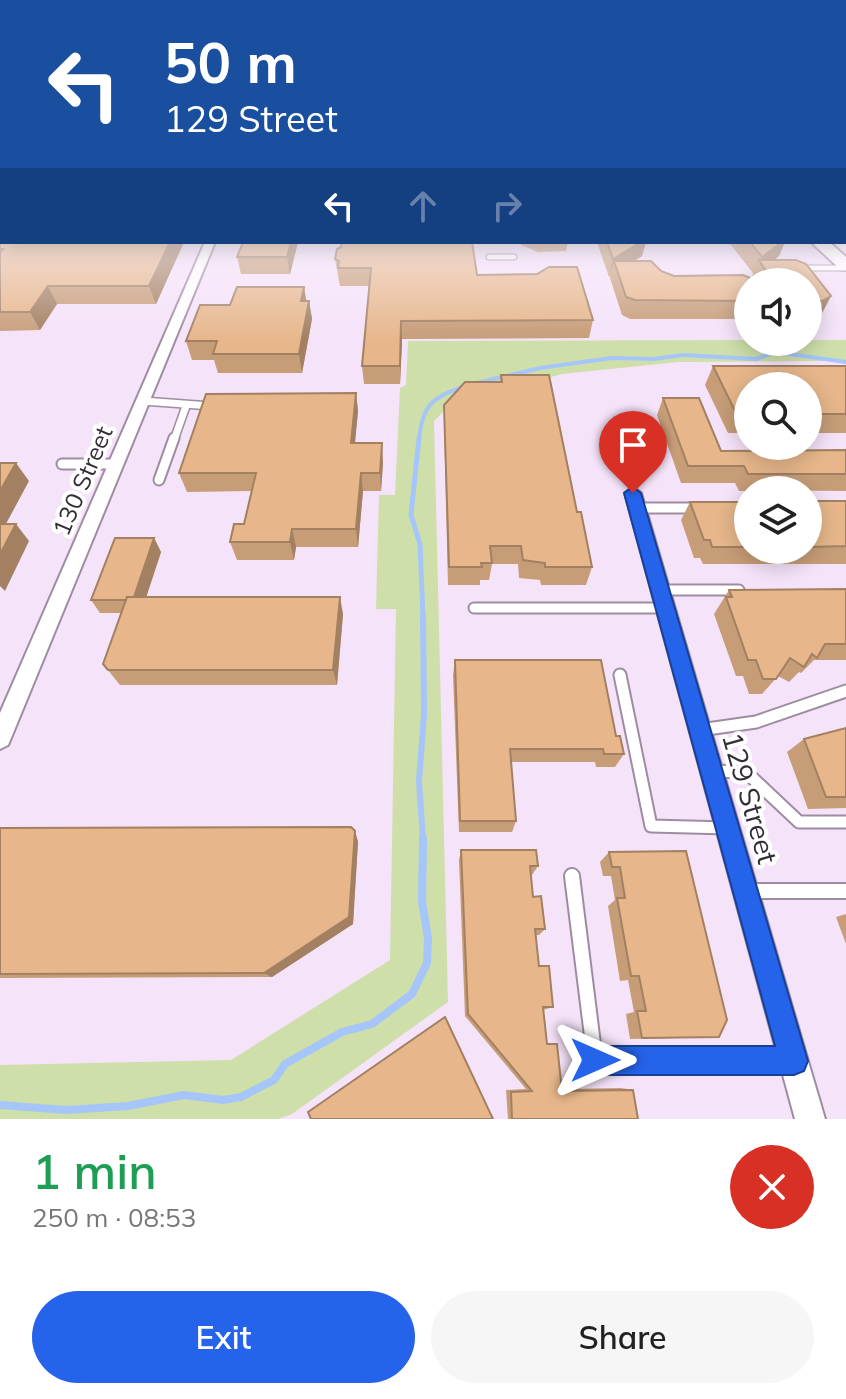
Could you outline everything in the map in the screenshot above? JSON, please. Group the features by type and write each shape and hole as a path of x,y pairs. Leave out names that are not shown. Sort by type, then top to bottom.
{"main road":[{"path":"822,244 842,258"}],"street":[{"name":"130 Street","path":"0,738 209,244"},
{"name":"129 Street","path":"635,501 810,1119"}],"lane":[{"path":"489,257 514,257"},
{"path":"805,268 842,258"},
{"path":"143,401 186,406 216,405"},
{"path":"159,480 186,406"},
{"path":"62,464 116,464"},
{"path":"635,501 716,508"},
{"path":"474,608 663,599 755,590"},
{"path":"620,675 651,826 728,828"},
{"path":"700,730 750,724 846,691"},
{"path":"712,771 746,772 799,822 846,822"},
{"path":"572,876 595,1060 794,1061"},
{"path":"745,891 846,891"}],"green space":[{"path":"734,340 734,356 822,356 822,340 846,340 846,364 833,361 678,362 562,374 460,395 434,421 448,1002 292,1114 278,1119 0,1119 0,1065 231,1060 390,960 396,609 376,609 379,495 395,495 400,388 406,385 408,341"}],"building":[{"path":"169,244 149,286 48,286 30,312 0,312 0,253 3,249 0,245"},
{"path":"242,244 290,244 287,257 237,257"},
{"path":"342,244 472,244 477,275 537,274 549,267 577,267 593,320 401,321 400,366 362,366 371,268 338,268 339,261 335,259 337,249"},
{"path":"608,244 638,244 613,259"},
{"path":"752,244 779,244 762,257"},
{"path":"759,260 796,260 809,268 764,268"},
{"path":"614,261 651,261 661,271 674,276 734,275 734,301 635,300 626,297"},
{"path":"822,284 831,296 822,301"},
{"path":"237,287 304,287 301,301 309,301 299,354 213,354 217,341 186,341 200,305 230,305"},
{"path":"713,366 846,366 846,414 822,414 822,372 734,372 734,409"},
{"path":"501,375 549,375 577,512 581,512 592,567 545,567 545,563 523,560 521,546 490,546 492,563 481,563 482,567 449,567 444,405 465,382 502,382"},
{"path":"356,393 351,443 382,443 380,473 361,473 356,529 292,529 290,542 230,542 234,524 244,524 256,473 179,473 206,394"},
{"path":"663,398 699,398 721,451 734,451 734,460 822,460 822,450 846,450 846,474 748,474 744,466 688,466"},
{"path":"0,463 16,463 0,491"},
{"path":"822,501 846,501 846,546 822,547"},
{"path":"690,502 734,502 734,547 712,547 710,540 704,540"},
{"path":"0,524 16,524 0,554"},
{"path":"115,538 154,538 134,597 127,597 126,600 91,600"},
{"path":"846,589 846,644 825,644 817,658 812,654 804,667 790,658 776,679 763,679 756,660 748,660 726,597 732,597 729,590"},
{"path":"127,597 340,597 333,670 108,670 103,664"},
{"path":"455,660 601,660 616,736 620,736 624,754 604,754 603,749 510,749 516,821 460,821"},
{"path":"846,728 846,797 826,797 804,739"},
{"path":"351,827 355,831 349,917 264,973 0,974 0,828"},
{"path":"461,850 536,850 538,866 530,866 533,897 541,896 545,929 535,929 539,966 549,966 553,1007 543,1007 547,1044 557,1044 562,1091 633,1090 638,1119 512,1119 511,1092 532,1091 468,1014"},
{"path":"686,851 727,1020 719,1037 642,1038 637,1011 646,1011 639,976 631,976 617,898 625,898 620,867 612,867 609,852"},
{"path":"445,1017 493,1119 311,1119 308,1112"}],"waterway":[{"path":"477,383 540,368 612,358 653,359 683,355 756,359 775,352 846,362"},
{"path":"419,440 423,419 430,405 443,395 463,387"},
{"path":"419,438 411,515 420,544 423,617"},
{"path":"423,615 424,714 419,781 423,840"},
{"path":"0,1105 66,1110 128,1106 184,1095 223,1100 241,1097 274,1080 285,1064 342,1032 372,1024 412,994 427,963 428,938 422,902 423,840"}],"route":[{"path":"595,1060 794,1061 633,493"}]}
